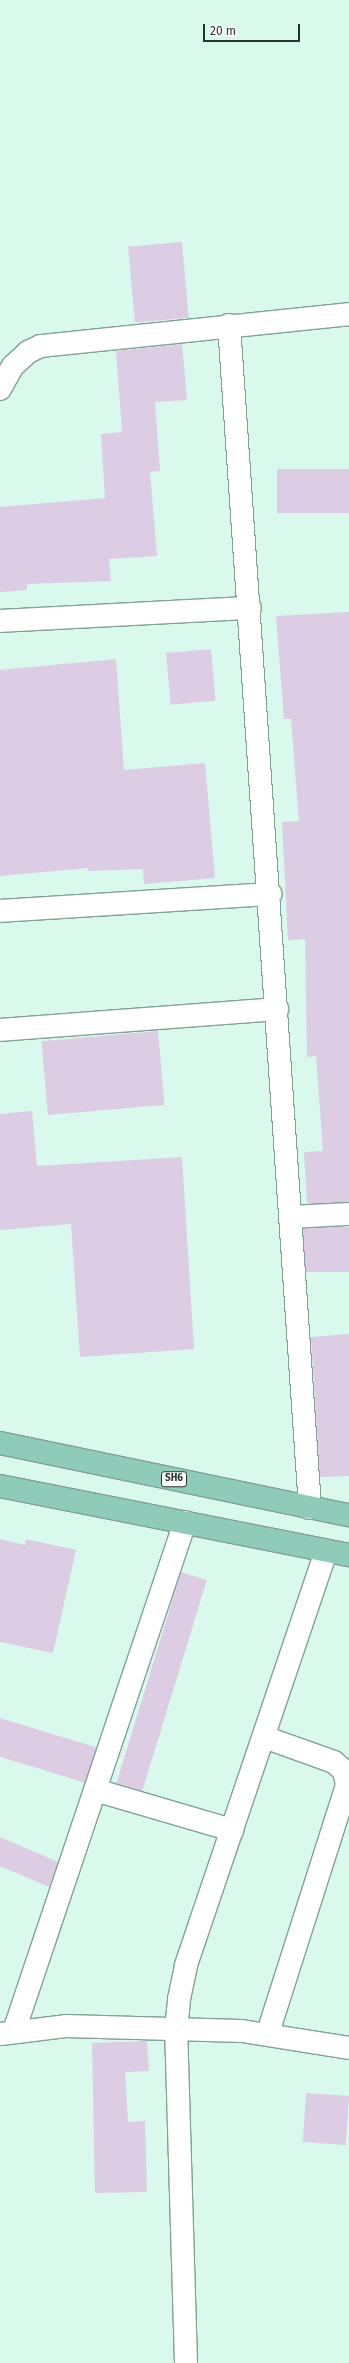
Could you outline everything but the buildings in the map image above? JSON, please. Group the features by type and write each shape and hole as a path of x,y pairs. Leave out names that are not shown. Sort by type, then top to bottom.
{"main road":[{"name":"SH6","path":"0,1443 349,1515"},
{"path":"0,1486 349,1555"}],"street":[{"path":"0,389 13,366 28,352 41,346 228,325 349,314"},
{"path":"228,325 270,894 310,1508"},
{"path":"0,621 250,608"},
{"path":"0,911 270,894"},
{"path":"0,1030 277,1009"},
{"path":"291,1217 349,1214"},
{"path":"185,1522 95,1790 7,2033 66,2026 176,2029 267,2035 349,2048"},
{"path":"186,2363 176,2029 186,1965 326,1551"},
{"path":"264,1737 334,1762 344,1771 348,1785 267,2035"},
{"path":"95,1790 232,1830"}]}
